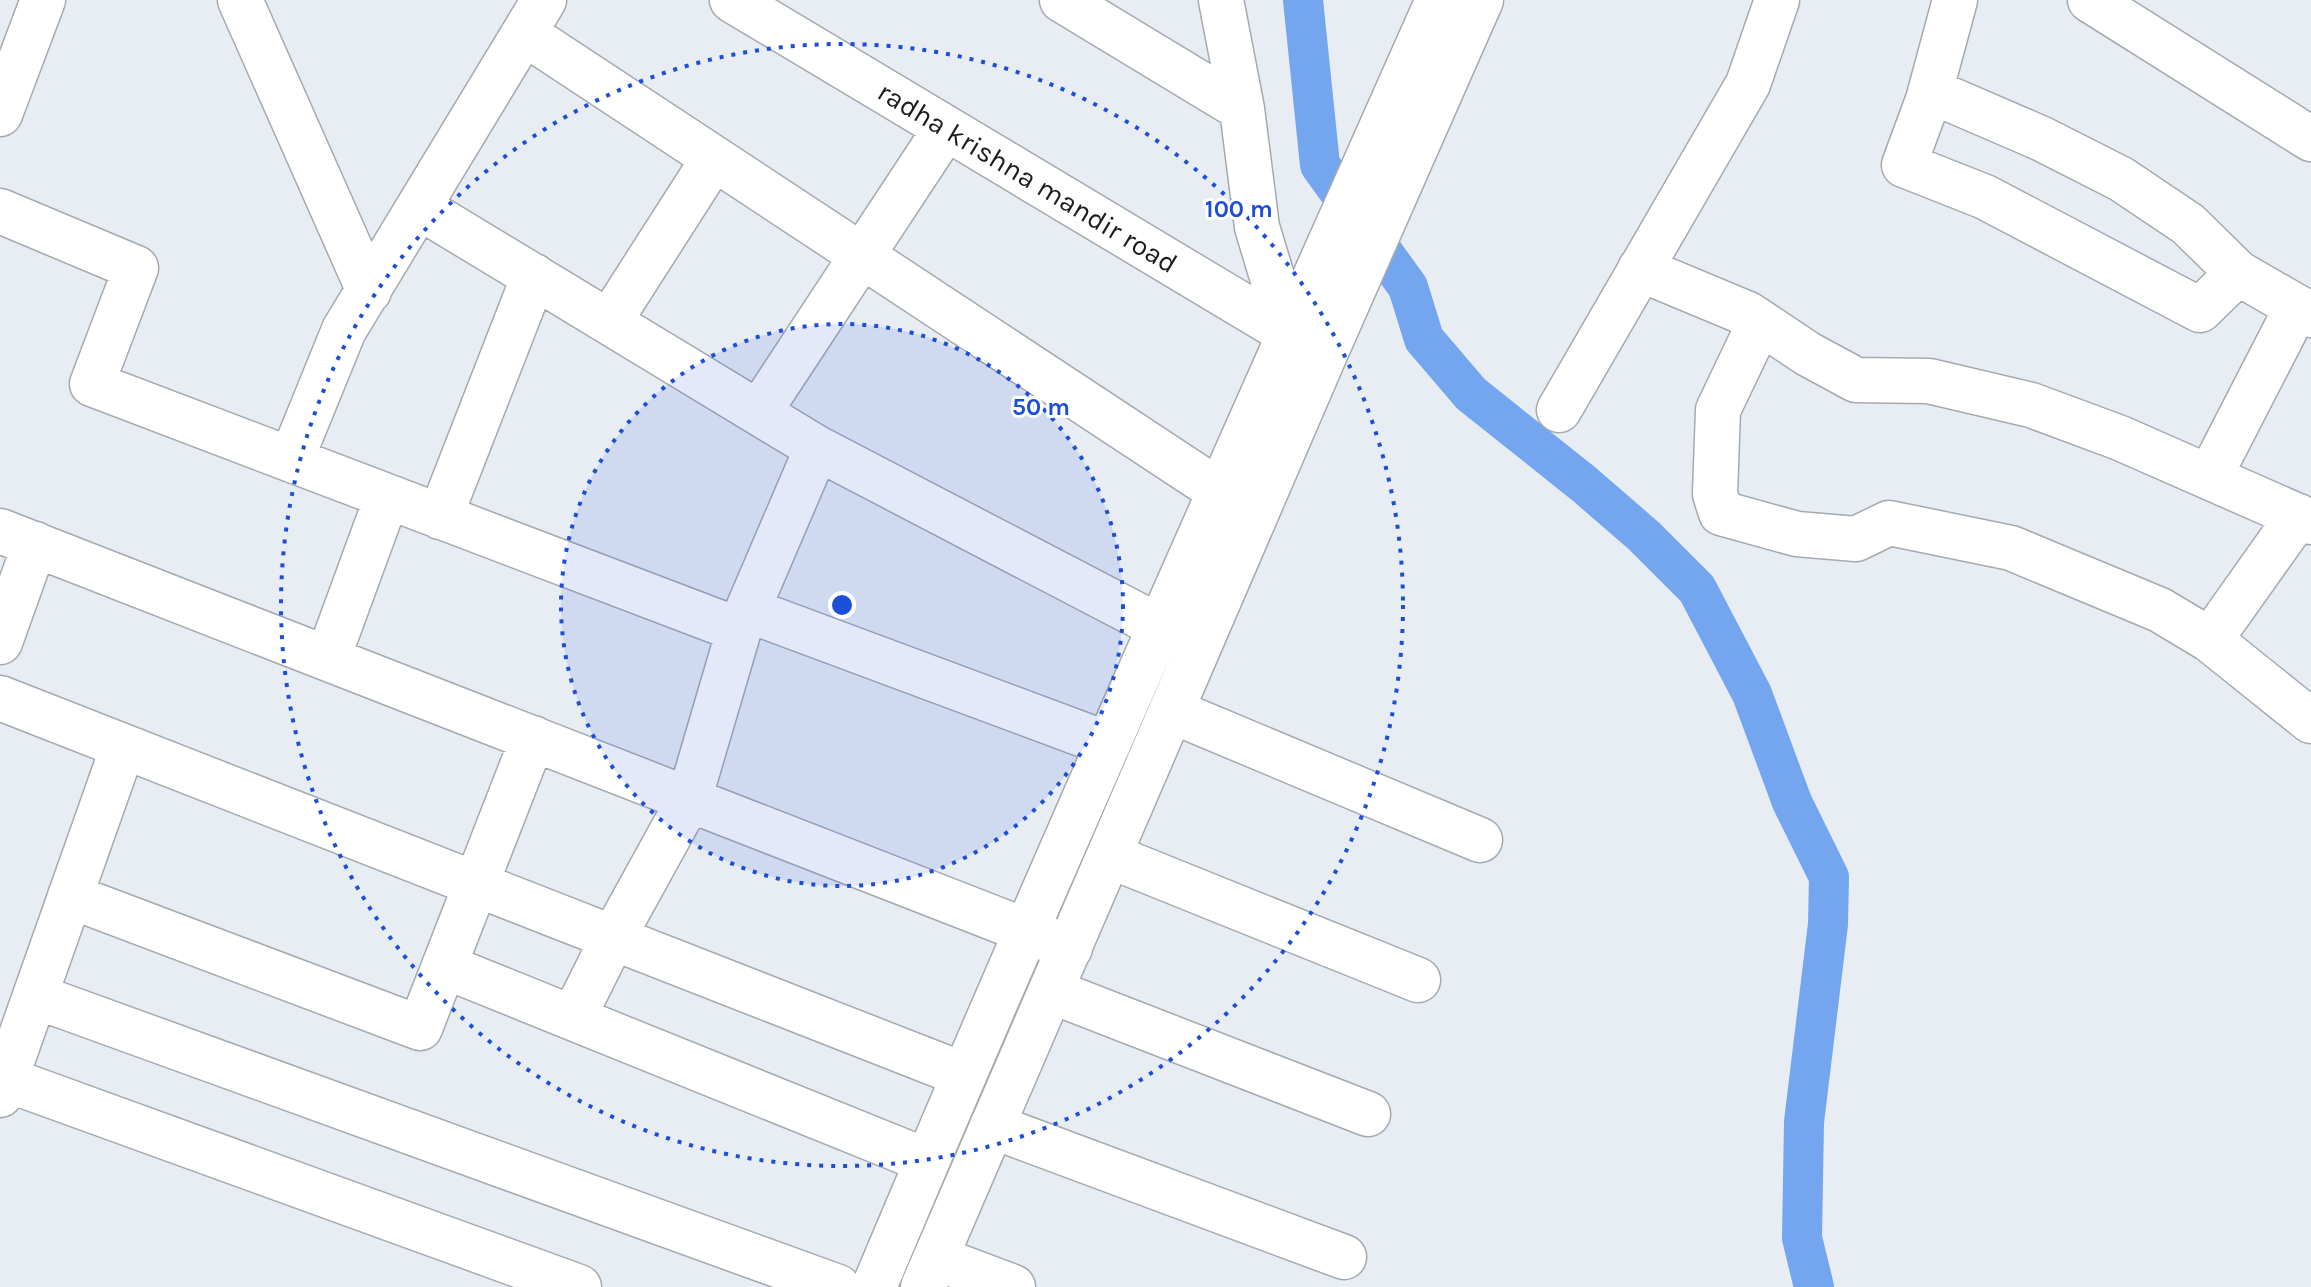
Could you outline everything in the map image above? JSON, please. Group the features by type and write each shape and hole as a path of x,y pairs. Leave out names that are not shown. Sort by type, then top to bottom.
{"street":[{"path":"0,114 43,0"},
{"path":"240,0 369,291"},
{"name":"radha krishna mandir road","path":"732,0 946,128 1316,339"},
{"path":"1062,0 1242,109"},
{"path":"1221,0 1242,109 1257,227 1316,339"},
{"path":"1013,1287 929,1272 1172,711 1316,339 1323,258 1438,0"},
{"path":"874,1287 1219,491 1316,339 1406,171 1481,0"},
{"path":"1559,410 1748,84 1777,0"},
{"path":"1955,0 1931,91 1904,165 1985,197 2200,310 2238,273"},
{"path":"2090,0 2311,139"},
{"path":"291,460 344,330 534,17 714,158 1219,491"},
{"path":"1931,91 2040,138 2121,179 2188,224 2238,273 2304,311 2210,476"},
{"path":"759,412 946,128"},
{"path":"609,322 714,158"},
{"path":"419,207 817,448 1160,627"},
{"path":"0,211 136,268 92,384 440,517 1108,744"},
{"path":"1640,269 1748,314 1808,354 1856,380 1929,381 2031,405 2120,438 2305,519 2210,640"},
{"path":"440,517 534,276"},
{"path":"1760,322 1718,410 1715,494 1721,513 1797,534 1856,539 1889,523 2011,548 2160,610 2210,640 2311,721"},
{"path":"573,1018 689,800 743,620 817,448"},
{"path":"328,658 387,497"},
{"path":"0,642 18,538 1070,948"},
{"path":"0,698 964,1075"},
{"path":"1172,711 1480,840"},
{"path":"70,896 420,1028 533,738"},
{"path":"123,747 2,1083 579,1287"},
{"path":"1110,856 1418,980"},
{"path":"444,966 927,1161"},
{"path":"1051,991 1368,1114"},
{"path":"35,996 838,1287"},
{"path":"992,1126 1344,1257"}],"waterway":[{"path":"1303,0 1320,165 1408,287 1424,339 1471,394 1584,484 1644,536 1697,589 1752,694 1792,802 1829,877 1828,924 1804,1122 1802,1238 1814,1287"}]}
